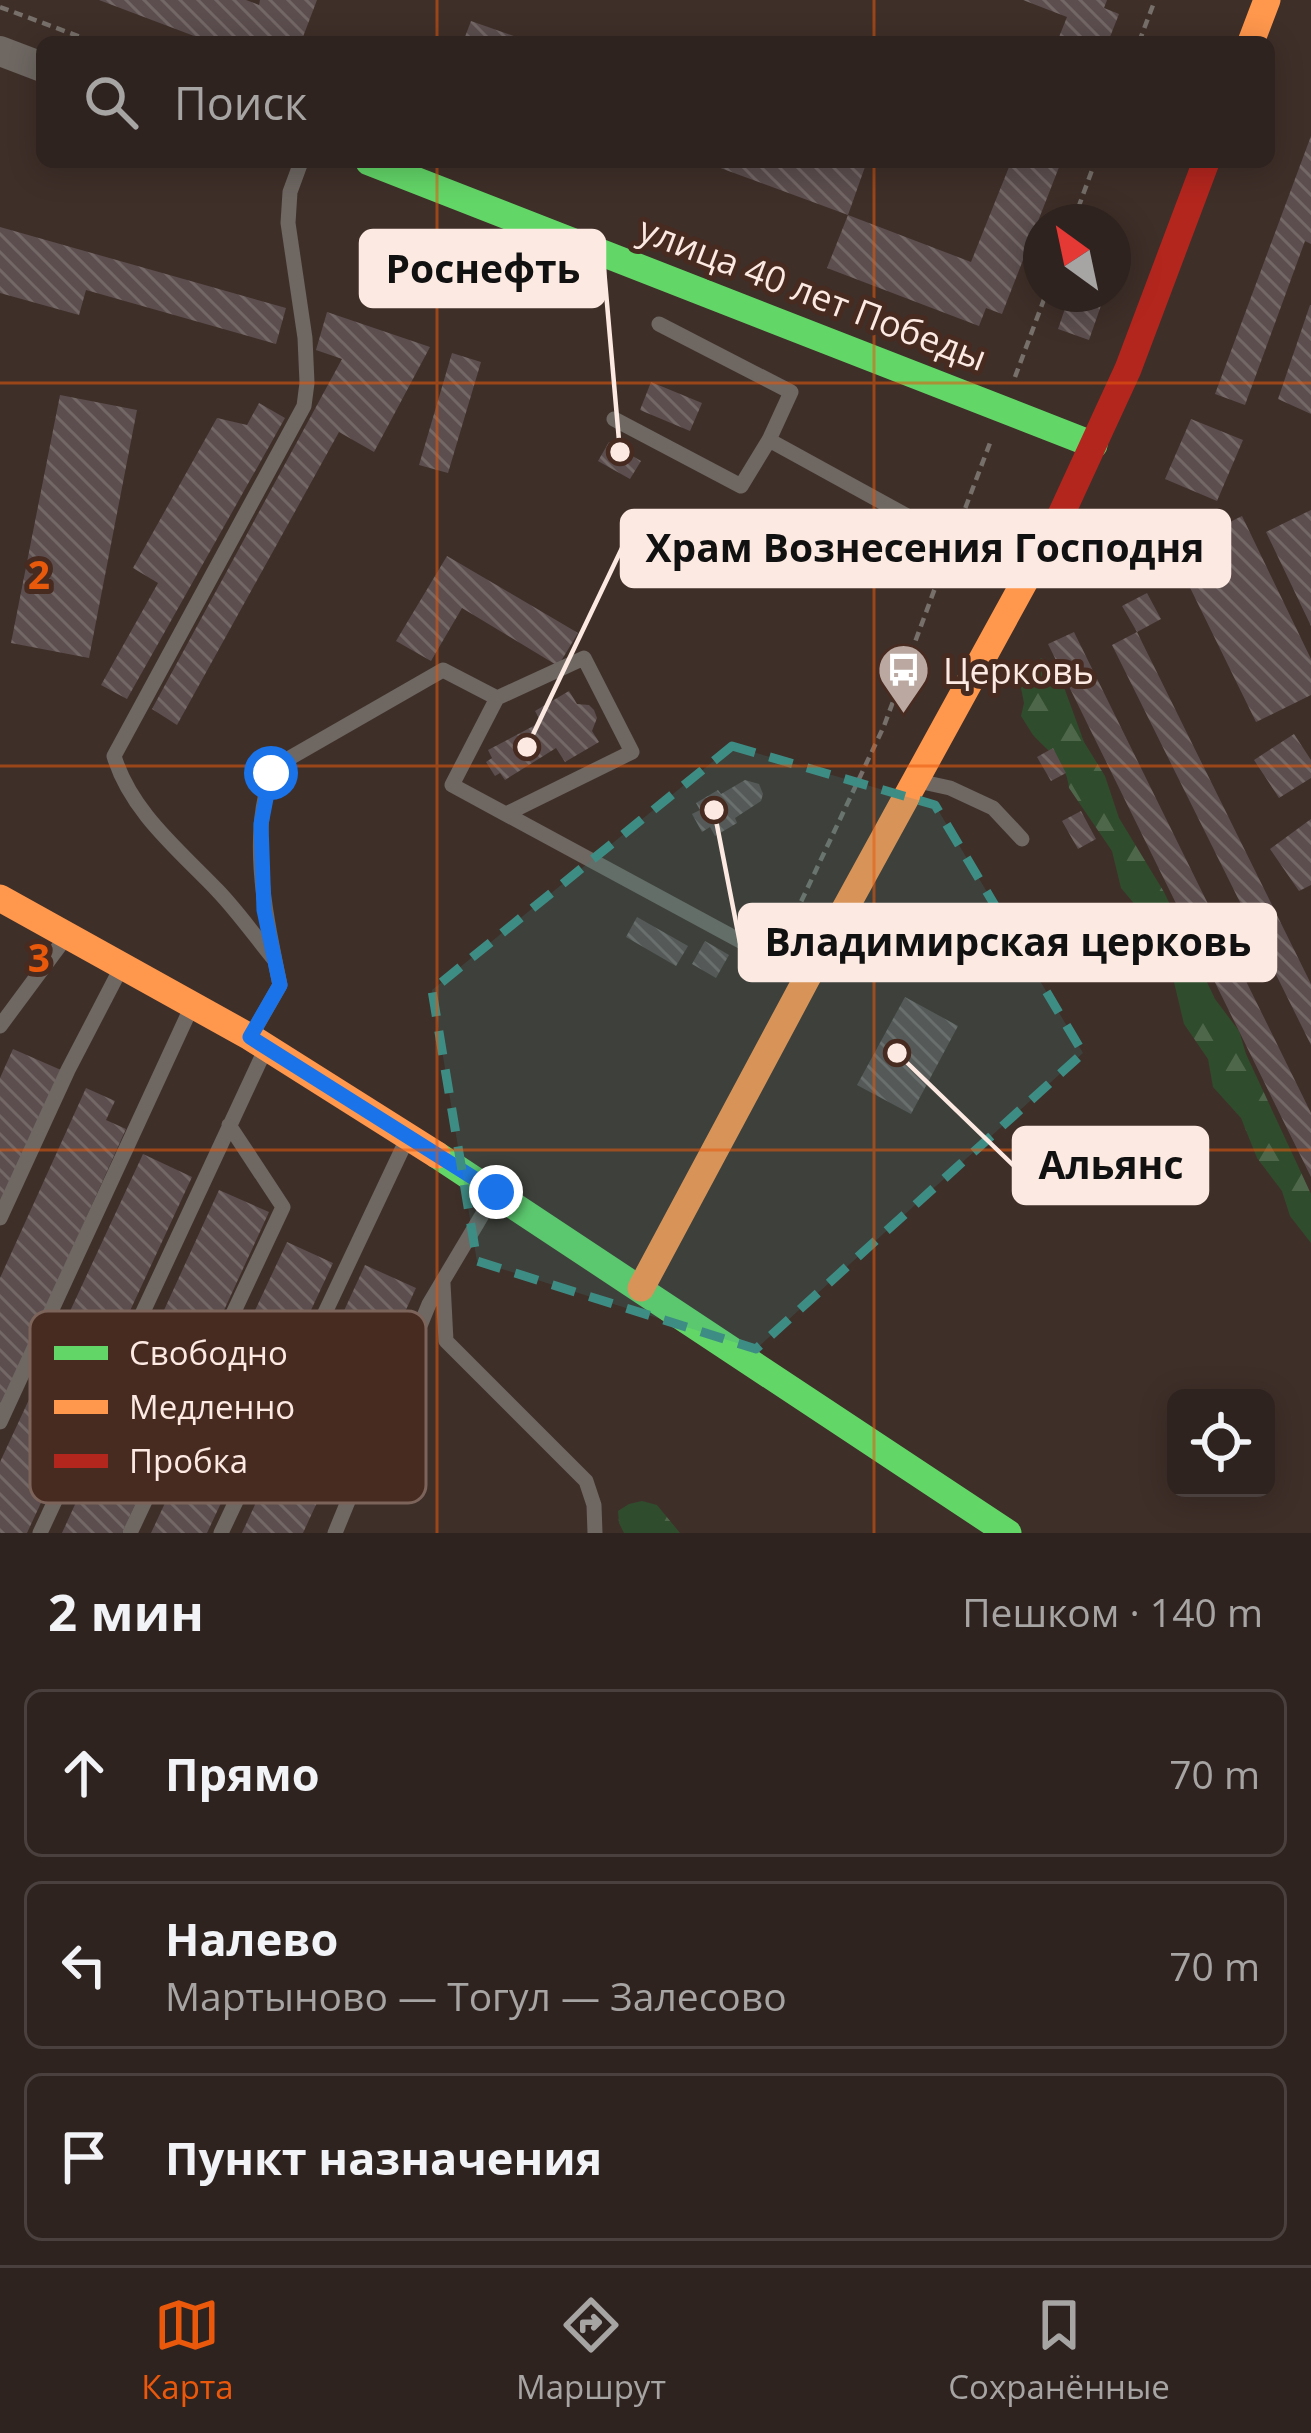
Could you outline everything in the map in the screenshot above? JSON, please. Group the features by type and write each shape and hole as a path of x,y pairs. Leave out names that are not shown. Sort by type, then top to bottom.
{"street":[{"path":"1253,36 1267,0"},
{"path":"0,51 36,65"},
{"name":"улица 40 лет Победы","path":"385,168 1094,445"},
{"path":"641,1288 1056,526 1129,369 1204,168"},
{"path":"0,898 258,1042 408,1136 1008,1533"}],"lane":[{"path":"275,961 221,894 164,837 121,777 114,756 304,406 305,338 289,223 290,192 299,168"},
{"path":"614,419 741,486 769,440 791,392 659,324"},
{"path":"769,440 1024,581"},
{"path":"506,814 632,752 584,658 497,698 452,785 807,978"},
{"path":"143,1311 229,1125 280,985 264,910 261,824 274,767 443,670 497,698"},
{"path":"916,780 950,788 993,808 1022,839"},
{"path":"0,1026 68,936"},
{"path":"0,1218 123,965"},
{"path":"51,1311 192,1006"},
{"path":"229,1125 283,1207 234,1311"},
{"path":"326,1311 408,1136"},
{"path":"426,1311 496,1192"},
{"path":"442,1280 446,1341 586,1481 594,1505 595,1533"},
{"path":"0,1422 30,1357"},
{"path":"40,1533 54,1503"},
{"path":"130,1533 144,1503"},
{"path":"221,1533 235,1503"},
{"path":"335,1533 347,1503"}],"path":[{"path":"1141,36 1155,0"},
{"path":"0,7 78,36"},
{"path":"1079,204 1093,168"},
{"path":"775,958 884,726 1039,312"}],"highlighted area":[{"path":"732,746 935,805 1083,1053 756,1349 477,1261 432,990"}],"green space":[{"path":"1041,658 1055,667 1119,818 1164,892 1215,999 1239,1031 1311,1194 1311,1243 1257,1158 1241,1118 1213,1087 1208,1059 1184,1024 1173,978 1142,944 1137,907 1121,888 1112,851 1069,788 1061,764 1021,716 1024,703 1019,678"},
{"path":"642,1501 657,1505 680,1533 624,1533 618,1511"}],"building":[{"path":"99,0 246,0 259,5 260,0 317,0 303,36 194,36"},
{"path":"1023,0 1107,0 1104,8 1119,14 1110,36 1059,36 1067,17"},
{"path":"471,21 514,36 465,36"},
{"path":"1311,136 1311,244 1305,241 1245,405 1215,394"},
{"path":"720,168 865,168 848,215"},
{"path":"1009,168 1059,168 1045,204 1023,204 1023,260 1002,314 986,308 979,326 827,268 848,215 971,262"},
{"path":"0,227 286,308 276,344 86,290 79,315 0,293"},
{"path":"1311,305 1311,414 1278,399"},
{"path":"327,312 430,347 374,452 339,432 177,725 152,709 342,359 316,350"},
{"path":"1064,312 1099,312 1089,340 1058,329"},
{"path":"452,353 481,362 448,473 419,465"},
{"path":"651,382 702,403 690,431 640,410"},
{"path":"60,395 137,410 89,658 11,643"},
{"path":"259,403 285,418 127,699 101,685 158,583 133,568 217,418 247,425"},
{"path":"1191,419 1243,440 1217,501 1165,479"},
{"path":"609,442 641,461 630,479 598,461"},
{"path":"1311,510 1311,626 1266,532"},
{"path":"1242,516 1311,659 1311,695 1256,722 1172,551"},
{"path":"447,556 578,633 558,666 462,608 431,661 396,641"},
{"path":"1147,593 1161,619 1137,632 1122,606"},
{"path":"1074,632 1311,1113 1311,1177 1048,644"},
{"path":"1137,632 1311,984 1311,1045 1112,645"},
{"path":"569,691 577,704 594,710 597,718 592,731 599,742 565,762 556,748 505,780 500,773 495,776 486,762 492,758 488,750 541,722 535,711"},
{"path":"1294,734 1311,760 1311,778 1279,798 1254,760"},
{"path":"1053,748 1066,773 1051,781 1037,757"},
{"path":"745,780 759,784 761,801 715,836 710,827 702,832 692,814 700,810 696,803"},
{"path":"1081,811 1096,839 1078,849 1062,821"},
{"path":"1311,819 1311,885 1299,891 1270,849"},
{"path":"637,917 688,946 676,966 626,937"},
{"path":"705,941 729,955 716,978 692,964"},
{"path":"905,997 958,1026 911,1114 857,1085"},
{"path":"13,1049 61,1070 0,1205 0,1078"},
{"path":"86,1088 115,1101 106,1120 126,1129 44,1311 30,1311 30,1343 0,1410 0,1278"},
{"path":"143,1154 192,1177 130,1311 70,1311"},
{"path":"219,1190 269,1212 224,1311 164,1311"},
{"path":"287,1242 333,1263 311,1311 255,1311"},
{"path":"365,1265 416,1288 405,1311 344,1311"},
{"path":"30,1397 30,1503 41,1503 27,1533 0,1533 0,1462"},
{"path":"76,1503 136,1503 122,1533 62,1533"},
{"path":"165,1503 221,1503 207,1533 151,1533"},
{"path":"256,1503 317,1503 303,1533 242,1533"}],"traffic: fast":[{"path":"384,168 1094,445"},
{"path":"437,1155 1008,1533"}],"traffic: slow":[{"path":"1253,36 1267,0"},
{"path":"641,1288 1059,519"},
{"path":"0,898 250,1037 437,1155"}],"traffic: jam":[{"path":"1059,519 1128,369 1204,168"}],"place":[{"name":"Роснефть","path":"620,452"},
{"name":"Церковь","path":"904,716"},
{"name":"Храм Вознесения Господня","path":"527,747"},
{"name":"Владимирская церковь","path":"714,810"},
{"name":"Альянс","path":"897,1053"}],"route":[{"path":"271,773 261,824 264,910 280,985 250,1037 496,1192"}]}
